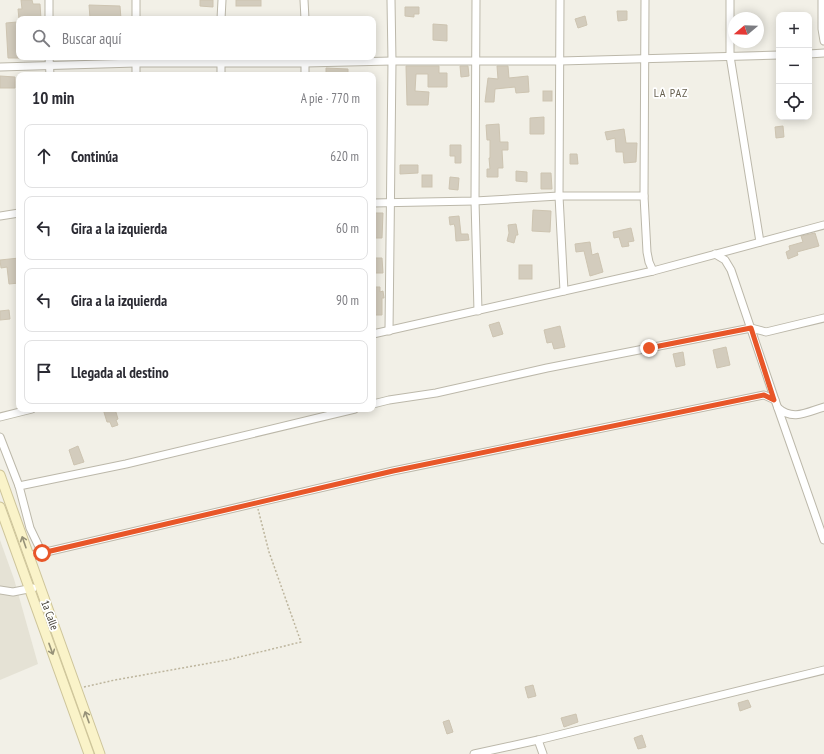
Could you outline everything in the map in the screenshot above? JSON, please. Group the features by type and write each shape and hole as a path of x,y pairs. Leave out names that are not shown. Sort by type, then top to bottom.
{"main road":[{"name":"1a Calle","path":"0,475 100,754"},
{"name":"1a Calle","path":"0,507 89,754"}],"street":[{"path":"48,0 49,16"},
{"path":"136,0 136,16"},
{"path":"221,16 222,0"},
{"path":"304,0 305,16"},
{"path":"389,331 392,61 391,0"},
{"path":"476,0 477,61 475,202 478,311"},
{"path":"560,0 559,196 564,291"},
{"path":"645,0 644,196 647,252 653,271"},
{"path":"730,0 730,56 760,242"},
{"path":"822,0 822,29 824,41"},
{"path":"812,54 824,53"},
{"path":"0,67 49,66 136,60 560,61 776,55"},
{"path":"49,60 50,72"},
{"path":"136,60 136,72"},
{"path":"221,60 221,72"},
{"path":"305,60 305,72"},
{"path":"376,203 475,202 559,196 644,196"},
{"path":"0,216 16,213"},
{"path":"376,333 653,271 824,225"},
{"path":"715,254 725,260 731,270 824,540"},
{"path":"376,403 436,393 547,368 751,328 766,332 824,318"},
{"path":"29,556 393,471 764,395 776,403 784,413 796,416 824,407"},
{"path":"0,417 20,412"},
{"path":"19,486 126,464 343,412"},
{"path":"0,437 19,486 30,528 42,553"},
{"path":"0,590 13,592 30,589 39,585"},
{"path":"474,754 538,740 824,670"},
{"path":"538,740 543,754"}],"path":[{"path":"76,688 227,660 301,642 269,552 261,517 256,503"}],"shaded area":[{"path":"0,540 14,579 38,664 0,680"}],"building":[{"path":"21,0 32,0 33,4 40,4 41,16 19,16 18,9 22,9"},
{"path":"200,0 213,0 213,7 200,6"},
{"path":"236,0 261,0 261,6 236,6"},
{"path":"89,5 120,6 121,16 90,16"},
{"path":"405,7 419,7 419,14 414,14 414,17 405,16"},
{"path":"617,11 627,11 627,20 618,21"},
{"path":"585,16 587,25 578,28 575,19"},
{"path":"16,22 16,58 8,58 6,23"},
{"path":"433,24 447,25 447,41 433,40"},
{"path":"406,66 439,66 439,73 447,73 447,87 428,87 428,74 416,74 415,91 429,92 428,105 407,105"},
{"path":"460,66 468,66 469,76 461,77"},
{"path":"497,66 508,66 509,78 528,76 529,92 516,93 515,87 495,89 494,102 485,102 488,78 498,79"},
{"path":"326,68 348,69 348,72 326,72"},
{"path":"0,76 15,77 15,88 0,88"},
{"path":"543,91 552,91 552,101 543,101"},
{"path":"544,117 544,134 530,134 530,118"},
{"path":"499,124 500,142 508,142 508,150 502,150 503,168 498,168 498,177 487,177 487,169 490,169 490,140 487,140 486,125"},
{"path":"783,126 784,137 776,138 775,127"},
{"path":"624,129 626,143 637,143 636,162 624,163 623,152 616,152 615,138 607,140 605,132"},
{"path":"450,145 461,145 461,163 455,163 455,156 450,156"},
{"path":"570,154 577,154 578,164 570,164"},
{"path":"400,165 418,165 418,173 400,174"},
{"path":"516,171 527,172 527,182 516,181"},
{"path":"541,173 551,173 552,189 541,189"},
{"path":"422,175 432,175 432,187 422,187"},
{"path":"450,177 459,178 458,190 449,189"},
{"path":"533,210 551,211 550,232 532,231"},
{"path":"376,213 383,213 382,238 376,238"},
{"path":"459,216 461,234 468,234 469,240 456,241 455,227 454,224 450,225 449,217"},
{"path":"516,224 518,235 516,235 514,243 507,241 509,233 508,225"},
{"path":"631,228 634,241 628,242 629,246 622,247 619,237 614,238 613,232"},
{"path":"815,233 819,246 797,252 798,255 788,259 786,252 790,250 789,246 803,242 801,236"},
{"path":"590,242 592,255 598,253 603,272 590,276 584,251 576,252 575,244"},
{"path":"16,258 16,283 9,284 7,267 1,268 0,260"},
{"path":"376,258 382,258 383,273 376,273"},
{"path":"519,265 532,265 532,279 519,279"},
{"path":"376,287 380,287 380,292 383,291 384,298 382,298 382,315 376,315"},
{"path":"9,310 10,319 0,320 0,311"},
{"path":"499,322 503,334 493,337 489,325"},
{"path":"560,326 565,347 554,349 552,342 547,343 544,330"},
{"path":"726,347 730,365 717,368 713,350"},
{"path":"683,352 685,365 676,367 673,354"},
{"path":"104,412 116,412 118,425 112,427 110,422 107,422"},
{"path":"78,446 84,462 74,465 69,450"},
{"path":"533,685 536,696 528,698 525,687"},
{"path":"748,700 751,707 740,711 738,703"},
{"path":"576,714 578,722 564,727 561,718"},
{"path":"449,720 453,732 447,734 443,722"},
{"path":"642,735 646,747 638,749 634,738"}],"district":[{"name":"LA PAZ","path":"671,93"}],"route":[{"path":"42,553 393,471 764,395 774,400 751,328 649,348"}]}
